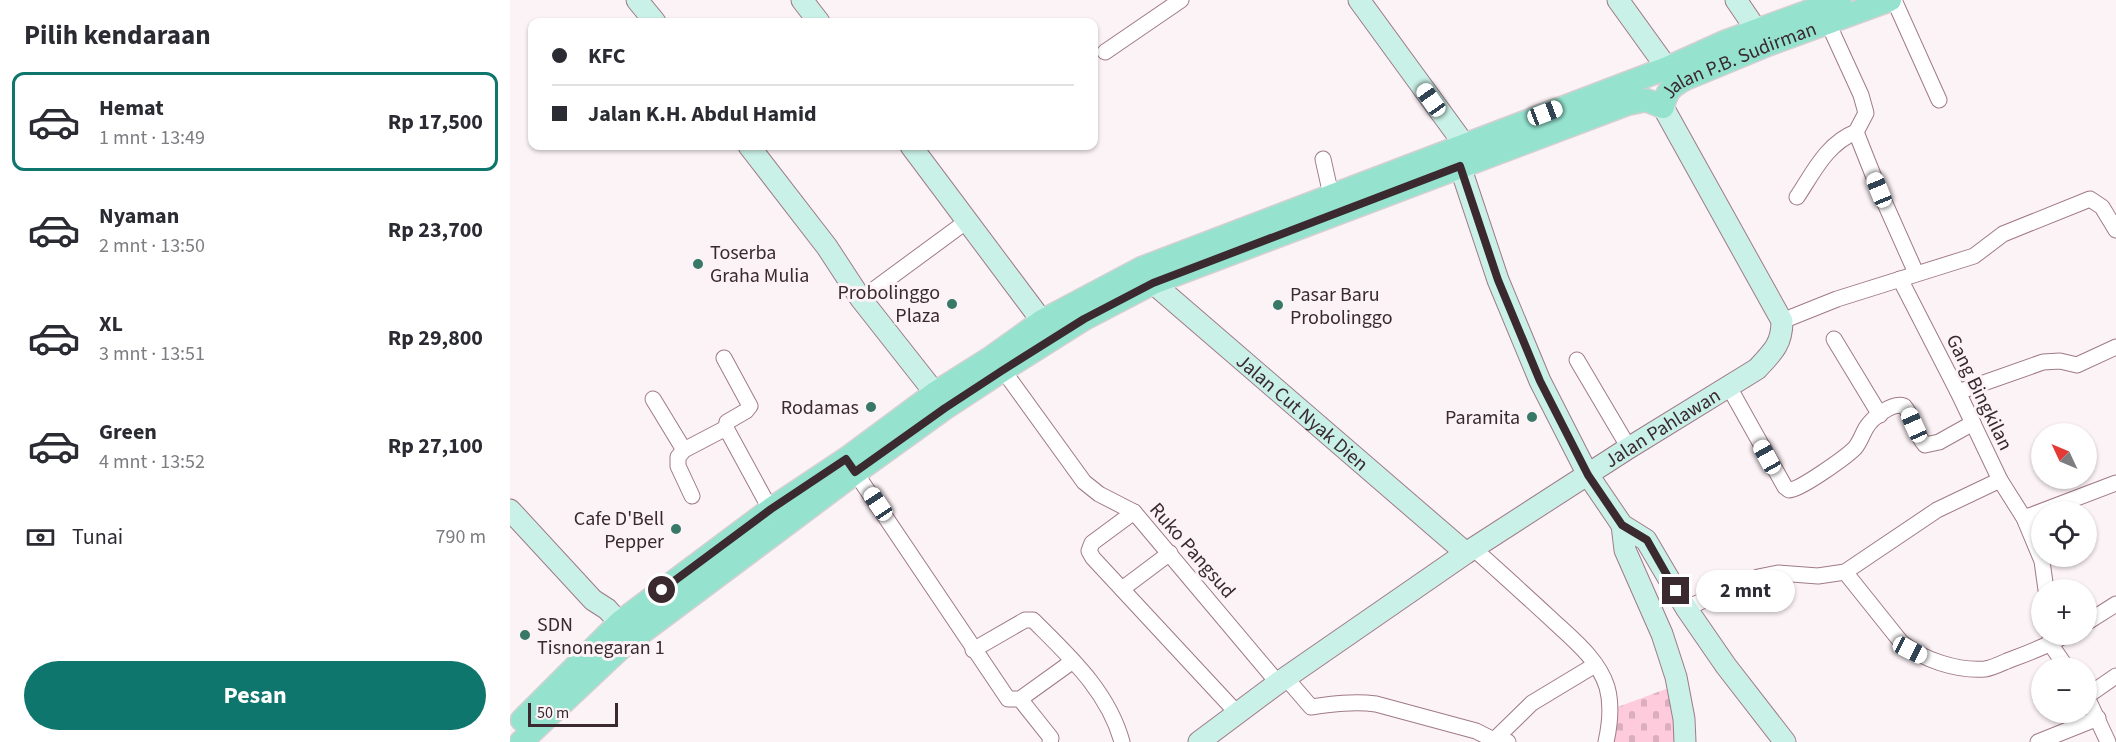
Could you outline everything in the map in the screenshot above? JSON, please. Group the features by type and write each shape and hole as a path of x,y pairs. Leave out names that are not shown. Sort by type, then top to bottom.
{"main road":[{"name":"Jalan P.B. Sudirman","path":"523,729 621,635 776,519 850,466 1084,319 1148,275 1460,166 1628,104 1646,100 1663,107 1665,98 1674,84 1762,37 1840,0"},
{"name":"Jalan P.B. Sudirman","path":"850,466 936,393 1042,321 1331,195 1464,144 1666,68 1762,37 1828,23 1885,1"}],"street":[{"path":"802,0 816,18"},
{"path":"1105,52 1180,0"},
{"path":"1359,0 1464,144"},
{"path":"1618,0 1666,68"},
{"path":"1736,0 1762,37"},
{"path":"640,1 652,18"},
{"path":"1885,1 1939,100"},
{"path":"1797,196 1832,147 1846,135 1856,132 1866,113 1861,95 1828,23"},
{"path":"1663,107 1782,321 1838,299 1974,256 2003,234 2090,199 2102,207 2116,230"},
{"path":"1856,132 1916,273"},
{"path":"752,150 827,247 861,298 936,393"},
{"path":"914,150 1042,321"},
{"path":"1323,159 1331,195"},
{"path":"1460,166 1498,280 1540,381 1588,475 1622,525 1647,540 1686,608 1725,666 1785,742"},
{"path":"861,298 967,221"},
{"name":"Jalan Cut Nyak Dien","path":"1148,275 1470,551"},
{"name":"Gang Bingkilan","path":"1900,279 2000,480 2024,518 2042,561 2044,579"},
{"name":"Jalan Pahlawan","path":"1199,742 1282,680 1470,551 1629,448 1758,369 1775,351 1782,335 1782,321"},
{"path":"1834,339 1880,415"},
{"path":"1958,392 2043,362 2060,361 2077,365 2116,347"},
{"path":"724,358 750,406 746,411 727,422 726,428 776,519"},
{"path":"1577,360 1629,448"},
{"name":"Ruko Pangsud","path":"1003,370 1084,482 1100,494 1134,512 1282,680 1311,707 1323,704 1365,702 1476,731 1498,741"},
{"path":"1729,387 1767,457 1789,490 1799,489 1846,456 1862,439 1866,427 1896,405 1904,406 1908,411 1926,445 1939,442 1973,423"},
{"path":"653,399 684,450"},
{"path":"692,496 678,466 678,457 684,450 726,428"},
{"path":"850,466 1008,699 1020,699 1073,661"},
{"path":"1686,608 1758,578 1778,573 1818,576 1845,572 1937,510 2000,480"},
{"path":"2024,518 2116,483"},
{"path":"510,510 593,600 621,635"},
{"path":"1134,512 1089,547 1089,551 1237,713"},
{"path":"1622,525 1624,550 1662,634 1676,677 1686,742"},
{"path":"1470,551 1572,639 1594,665 1605,682 1609,696 1610,713 1606,742"},
{"path":"1122,589 1170,553"},
{"path":"1845,572 1901,642 1910,650 1932,660 1965,668 1986,669 2039,645"},
{"path":"2097,615 2116,604"},
{"path":"973,650 1029,619 1033,620 1073,661 1106,701 1118,723 1122,742"},
{"path":"1498,741 1532,703 1594,665"},
{"path":"2097,688 2116,676"},
{"path":"1020,699 1051,738 1050,742"},
{"path":"2038,742 2098,718 2108,742"}],"green space":[{"path":"1674,686 1680,742 1611,742 1615,708"}],"place":[{"name":"Toserba Graha Mulia","path":"698,264"},
{"name":"Probolinggo Plaza","path":"952,304"},
{"name":"Pasar Baru Probolinggo","path":"1278,305"},
{"name":"Rodamas","path":"871,407"},
{"name":"Paramita","path":"1532,417"},
{"name":"Cafe D'Bell Pepper","path":"676,529"},
{"name":"SDN Tisnonegaran 1","path":"525,635"}],"route":[{"path":"662,590 771,509 846,459 855,472 945,408 1084,319 1153,283 1460,166 1498,280 1540,381 1599,493 1622,525 1647,540 1676,591"}]}
